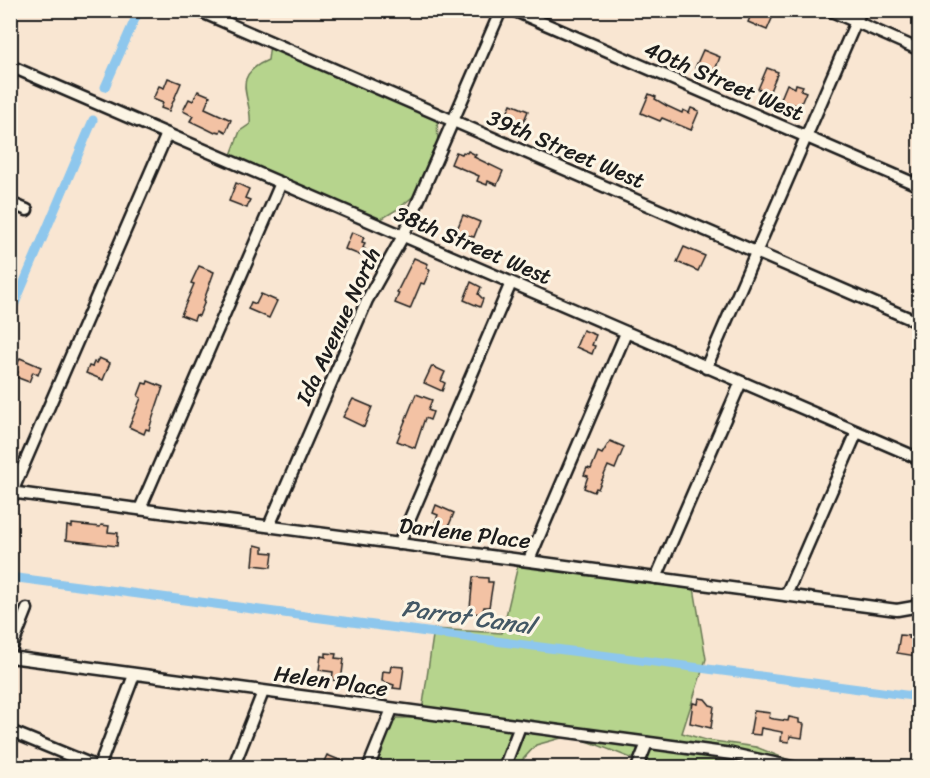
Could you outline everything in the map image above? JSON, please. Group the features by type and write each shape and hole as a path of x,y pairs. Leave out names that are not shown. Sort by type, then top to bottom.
{"street":[{"name":"39th Street West","path":"197,10 920,323"},
{"name":"Ida Avenue North","path":"269,526 367,300 403,236 501,10"},
{"name":"40th Street West","path":"513,10 920,186"},
{"path":"829,10 920,50"},
{"path":"706,368 861,10"},
{"name":"38th Street West","path":"10,66 920,459"},
{"path":"11,492 167,134"},
{"path":"140,509 281,183"},
{"path":"10,203 27,210"},
{"path":"399,544 511,283"},
{"path":"528,560 626,333"},
{"path":"656,578 741,382"},
{"path":"786,595 857,432"},
{"name":"Darlene Place","path":"11,492 897,610 916,604"},
{"path":"10,652 27,609"},
{"name":"Helen Place","path":"10,657 741,755 797,768"},
{"path":"10,731 99,767 134,675"},
{"path":"233,768 262,692"},
{"path":"368,768 392,709"},
{"path":"504,768 520,726"},
{"path":"637,768 647,743"}],"green space":[{"path":"270,44 437,113 438,146 416,194 398,209 373,224 231,155 240,131 250,124 246,81 256,67 268,60"},
{"path":"518,565 693,582 706,659 682,733 706,740 756,747 806,767 654,767 572,735 536,745 516,767 368,768 382,718 421,718 434,629 502,633"}],"building":[{"path":"753,10 765,10 774,14 767,30 748,22"},
{"path":"703,50 720,57 715,70 705,66 703,71 695,68"},
{"path":"767,68 778,72 769,93 758,89"},
{"path":"168,78 181,83 169,111 161,108 163,103 153,99 159,86 164,88"},
{"path":"787,84 795,88 796,84 803,86 801,90 806,92 800,106 780,101"},
{"path":"198,91 210,96 205,108 231,120 226,132 221,129 220,132 215,133 190,121 193,116 183,111 189,99 193,101"},
{"path":"649,94 682,113 683,110 689,113 691,108 699,111 691,130 662,118 660,121 641,113"},
{"path":"511,104 528,111 523,123 518,120 517,123 512,122 511,124 504,121"},
{"path":"468,151 476,155 474,157 503,171 497,185 488,181 487,185 477,181 479,176 451,164 456,152 462,154"},
{"path":"236,183 249,189 245,198 250,200 247,208 229,201"},
{"path":"463,215 480,222 474,237 456,232"},
{"path":"352,232 364,237 362,242 365,243 363,248 365,249 362,256 345,249"},
{"path":"684,247 705,256 698,271 677,262"},
{"path":"414,258 428,264 426,268 430,270 424,284 421,283 410,309 395,303 399,293 397,292"},
{"path":"199,266 214,272 199,316 196,315 194,320 181,315"},
{"path":"471,282 481,287 478,294 483,299 480,307 464,300"},
{"path":"261,294 277,301 269,318 248,309 251,302 256,304"},
{"path":"583,330 596,335 592,345 595,346 592,354 576,347"},
{"path":"20,358 41,367 38,375 33,372 29,382 16,377 18,372 15,370"},
{"path":"99,358 110,363 103,380 86,373 89,366 92,367"},
{"path":"432,366 445,372 441,381 445,383 442,391 424,383"},
{"path":"148,381 163,387 149,430 146,429 144,434 129,427 141,398 138,396 143,383 147,384"},
{"path":"416,394 432,400 428,410 433,412 430,420 425,418 415,448 397,441"},
{"path":"353,399 372,407 364,427 343,417"},
{"path":"610,441 624,447 615,469 608,466 598,489 596,488 594,492 584,488 588,476 584,475 587,468 591,469 598,452 602,454"},
{"path":"436,505 454,513 447,530 434,525 438,515 433,513"},
{"path":"72,524 109,526 108,532 118,533 117,546 66,540 67,526 72,527"},
{"path":"255,545 263,547 263,552 273,553 271,567 253,565"},
{"path":"473,577 488,578 488,582 493,582 489,607 484,607 482,614 472,613 470,608"},
{"path":"900,635 909,636 908,638 913,639 912,642 918,643 916,656 897,653"},
{"path":"326,653 336,654 335,658 344,659 341,681 332,680 333,672 319,670 321,656 326,657"},
{"path":"391,666 404,667 401,689 393,688 394,685 382,681 383,671 390,672"},
{"path":"699,698 705,699 714,706 711,728 690,723 693,703 698,704"},
{"path":"754,711 770,713 769,718 774,719 788,721 789,717 799,719 799,723 804,724 802,738 790,736 789,742 781,741 782,732 761,728 760,735 750,734"},
{"path":"327,755 357,767 357,768 321,768"}],"waterway":[{"path":"105,87 139,10"},
{"path":"10,315 93,120"},
{"name":"Parrot Canal","path":"10,577 920,697"}]}
